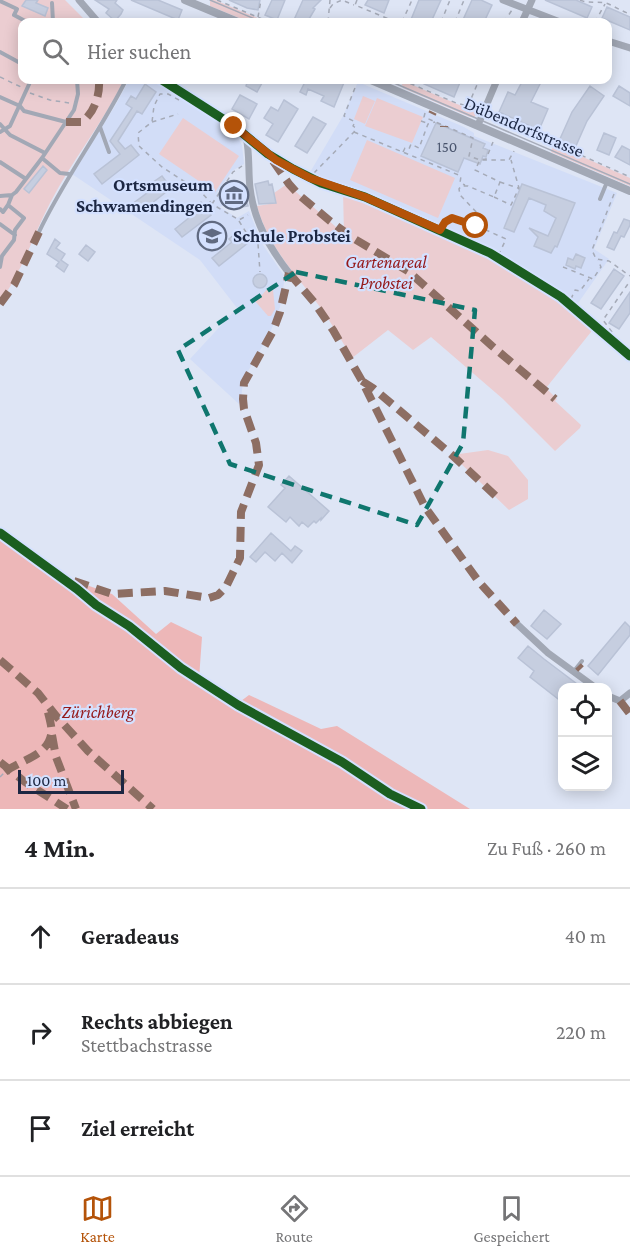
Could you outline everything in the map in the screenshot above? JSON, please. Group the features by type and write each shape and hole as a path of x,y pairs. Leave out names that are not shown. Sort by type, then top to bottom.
{"street":[{"path":"79,0 95,18"},
{"path":"185,0 228,18"},
{"path":"503,0 549,18"},
{"path":"521,18 532,0"},
{"path":"612,42 630,48"},
{"path":"168,84 234,126 276,160 310,178 365,197 440,230 498,258 548,288"},
{"name":"Dübendorfstrasse","path":"381,84 630,190"},
{"path":"478,125 495,84"},
{"path":"246,136 250,187 255,212 261,230 272,250 289,273"},
{"path":"517,624 548,653 590,683"},
{"path":"612,698 620,701 630,693"}],"lane":[{"path":"11,6 14,0"},
{"path":"0,1 17,9 14,15 20,18"},
{"path":"52,3 53,18"},
{"path":"0,52 18,62"},
{"path":"0,132 10,126 29,84"},
{"path":"0,209 3,212 12,195 42,158 66,122 76,105 77,84"},
{"path":"39,232 53,203 124,84"},
{"path":"0,97 37,116 66,122"},
{"path":"0,124 10,135 45,153"},
{"path":"100,126 109,152"},
{"path":"42,158 60,173 70,174"},
{"path":"0,162 26,179"},
{"path":"600,199 607,181"},
{"path":"0,196 12,195"},
{"path":"0,267 2,256 14,240 15,230 24,218 8,205"},
{"path":"0,224 15,236"},
{"path":"548,288 616,342 630,356"},
{"path":"574,671 582,661"}],"path":[{"path":"217,0 258,18 261,0"},
{"path":"329,18 330,0"},
{"path":"330,8 342,0 386,18"},
{"path":"355,5 357,0"},
{"path":"404,18 411,0"},
{"path":"443,18 450,0"},
{"path":"457,18 464,0"},
{"path":"580,0 586,3 605,3 630,14"},
{"path":"597,18 605,3"},
{"path":"506,18 512,9"},
{"path":"509,14 516,18"},
{"path":"0,77 50,100 76,105"},
{"path":"310,178 356,128 353,126 355,122 344,116 356,84"},
{"path":"413,84 468,107 480,109"},
{"path":"468,107 477,84"},
{"path":"152,122 154,106 160,94 168,94 178,100 182,97"},
{"path":"426,112 424,117 473,138 469,156 486,162 511,159"},
{"path":"489,112 504,122 630,177"},
{"path":"177,114 152,122 138,133 139,146 162,167 238,220 249,237 258,243 263,243"},
{"path":"421,121 428,124 436,122"},
{"path":"403,152 405,148 409,149 411,144 419,147 428,124"},
{"path":"354,132 461,176 460,183 511,205 519,188 511,159 514,150"},
{"path":"480,160 486,159 494,141"},
{"path":"589,160 591,156"},
{"path":"480,160 475,170 519,188"},
{"path":"212,204 233,172 245,164"},
{"path":"494,197 500,182"},
{"path":"468,186 460,187 459,192 480,216 481,220 476,226"},
{"path":"563,267 593,279 601,267 592,250 616,190"},
{"path":"238,220 251,213"},
{"path":"440,230 445,222 452,218 506,239 498,258"},
{"path":"258,243 260,272"},
{"path":"598,259 609,261 630,276"},
{"path":"569,304 575,290 580,291 589,278"},
{"path":"616,342 618,339 603,320 630,281"},
{"path":"0,777 5,772"}],"highlighted area":[{"path":"296,272 475,310 463,443 417,525 230,464 178,350"}],"shaded area":[{"name":"Schule Probstei","path":"127,84 159,84 235,133 242,145 244,164 232,171 217,193 224,197 225,205 220,207 237,218 249,211 263,245 285,277 280,307 270,333 243,380 239,404 190,359 237,308 200,260 72,174"},
{"path":"357,84 363,84 464,127 474,133 474,136 617,193 594,249 609,259 576,306 562,294 487,249 309,174 343,116"}],"green space":[{"path":"0,0 65,0 83,18 18,18 18,84 122,84 59,187 21,266 0,302"},
{"path":"210,0 215,0 258,18 239,18 210,6"},
{"path":"402,84 410,84 478,113 470,117 403,88"},
{"path":"363,96 375,101 365,124 354,119"},
{"path":"377,98 423,117 412,143 365,126"},
{"path":"183,118 239,156 215,192 159,154"},
{"path":"367,140 455,178 438,218 350,180"},
{"path":"554,144 630,178 630,186 551,152"},
{"name":"Gartenareal Probstei","path":"287,184 344,234 343,191 489,256 544,289 595,327 546,388 557,399 555,401 581,425 580,428 555,451 503,399 431,337 413,350 388,330 352,358 324,313 268,235 262,221 257,206 276,203 274,193"},
{"path":"268,288 273,290 275,309 271,316 268,316 255,301 255,297 262,295"},
{"path":"488,450 508,456 528,480 528,499 509,510 452,455"},
{"name":"Zürichberg","path":"0,533 58,575 112,594 156,634 171,622 202,637 199,679 237,704 249,695 321,729 337,726 470,809 0,809"}],"building":[{"path":"26,0 38,0 36,3 48,8 45,16 22,6"},
{"path":"95,0 117,0 115,3 123,10 118,18 112,18 106,13 109,9"},
{"path":"131,0 158,0 182,10 179,18 173,18"},
{"path":"229,0 260,0 258,10"},
{"path":"272,0 285,0 278,18 265,15"},
{"path":"303,0 321,0 313,8 315,9 310,18 295,18"},
{"path":"368,0 389,0 384,13 365,5"},
{"path":"419,0 441,0 433,18 412,18"},
{"path":"472,0 481,0 492,5 486,18 464,18"},
{"path":"545,0 576,0 592,7 587,18"},
{"path":"607,7 630,17 630,30 612,22 612,18 602,18"},
{"path":"145,84 156,92 142,114 137,111 118,141 125,149 131,145 139,155 102,184 94,174 120,154 110,141 132,108 126,104 131,96 136,99"},
{"path":"247,84 261,84 257,92 246,86"},
{"path":"304,84 343,84 334,107 321,101 324,96 308,89 306,95 300,92"},
{"path":"424,84 459,84 454,97"},
{"path":"521,84 540,84 531,102 548,109 539,130 499,112 508,92 515,95"},
{"path":"590,86 604,96 587,121 575,148 559,141 572,112"},
{"path":"619,86 630,93 630,106 613,96"},
{"path":"240,95 257,104 249,119 232,109"},
{"path":"284,100 298,109 278,142 266,135 273,124 264,118 271,107 278,111"},
{"path":"313,117 326,124 307,153 295,146"},
{"path":"436,123 485,144 483,148 488,150 486,157 483,156 480,164 464,158 458,172 421,156"},
{"path":"604,133 616,138 609,155 597,150"},
{"path":"622,146 630,150 630,165 615,157"},
{"path":"43,166 47,170 29,193 24,189"},
{"path":"162,176 171,188 142,211 135,202 155,187 152,183"},
{"path":"268,181 269,185 272,184 276,203 259,204 255,184"},
{"path":"522,184 575,203 557,247 555,246 551,253 534,246 538,237 529,228 548,236 556,218 544,211 546,205 529,198 514,232 504,228"},
{"path":"237,186 238,196 246,198 248,206 231,209 228,188"},
{"path":"201,202 211,215 182,237 175,229 195,213 192,210"},
{"path":"624,219 630,221 630,225 624,237 621,236 614,250 607,247 614,232 617,233"},
{"path":"238,231 248,243 219,266 212,258 232,242 229,239"},
{"path":"55,239 60,243 56,248 65,254 61,260 68,265 64,272 56,266 59,262 47,254"},
{"path":"86,245 95,252 88,261 79,254"},
{"path":"576,254 585,258 581,268 576,266 575,269 566,265 568,258 573,260"},
{"path":"614,269 624,276 601,309 591,303"},
{"path":"257,274 263,274 267,281 263,288 257,288 253,284 253,278"},
{"path":"630,292 630,313 619,329 609,323"},
{"path":"289,476 329,511 321,520 321,518 316,523 314,521 308,527 302,522 299,526 290,517 286,522 268,507 285,488 281,485"},
{"path":"271,533 291,551 295,546 302,551 292,563 282,553 275,561 265,552 256,562 250,557"},
{"path":"544,610 561,624 547,639 531,626"},
{"path":"625,622 630,627 630,635 598,675 588,666"},
{"path":"528,646 576,683 558,683 558,699 530,677 534,671 518,658"}],"tram line":[{"path":"210,0 253,18"},
{"path":"396,84 630,184"}],"marked path":[{"path":"66,122 82,122 87,118 97,97 99,84"},
{"path":"273,161 299,195 353,238 408,271 555,399"},
{"path":"0,304 14,285 39,232"},
{"path":"289,273 314,302 333,330 362,381 425,507 479,582 517,624"},
{"path":"74,581 112,594 165,591 209,598 218,595 226,587 240,558 241,512 259,465 256,443 244,409 244,383 273,331 289,273"},
{"path":"362,381 452,455 499,499"},
{"path":"0,660 38,693 88,751 153,809"},
{"path":"578,666 581,669"},
{"path":"620,701 630,714"},
{"path":"5,772 39,753 48,742 51,728 47,707"},
{"path":"52,735 56,757 76,809"},
{"path":"0,762 25,782 67,809"}],"cycle path":[{"path":"168,84 234,126 268,154 293,169 321,183 365,197 490,253 561,297 630,356"},
{"path":"0,533 96,605 129,626 181,668 238,705 342,762 390,794 421,809"}],"place":[{"name":"Ortsmuseum Schwamendingen","path":"234,195"},
{"name":"Schule Probstei","path":"212,236"}],"route":[{"path":"234,126 276,160 321,183 365,197 440,230 448,219 452,218 476,226"}]}
